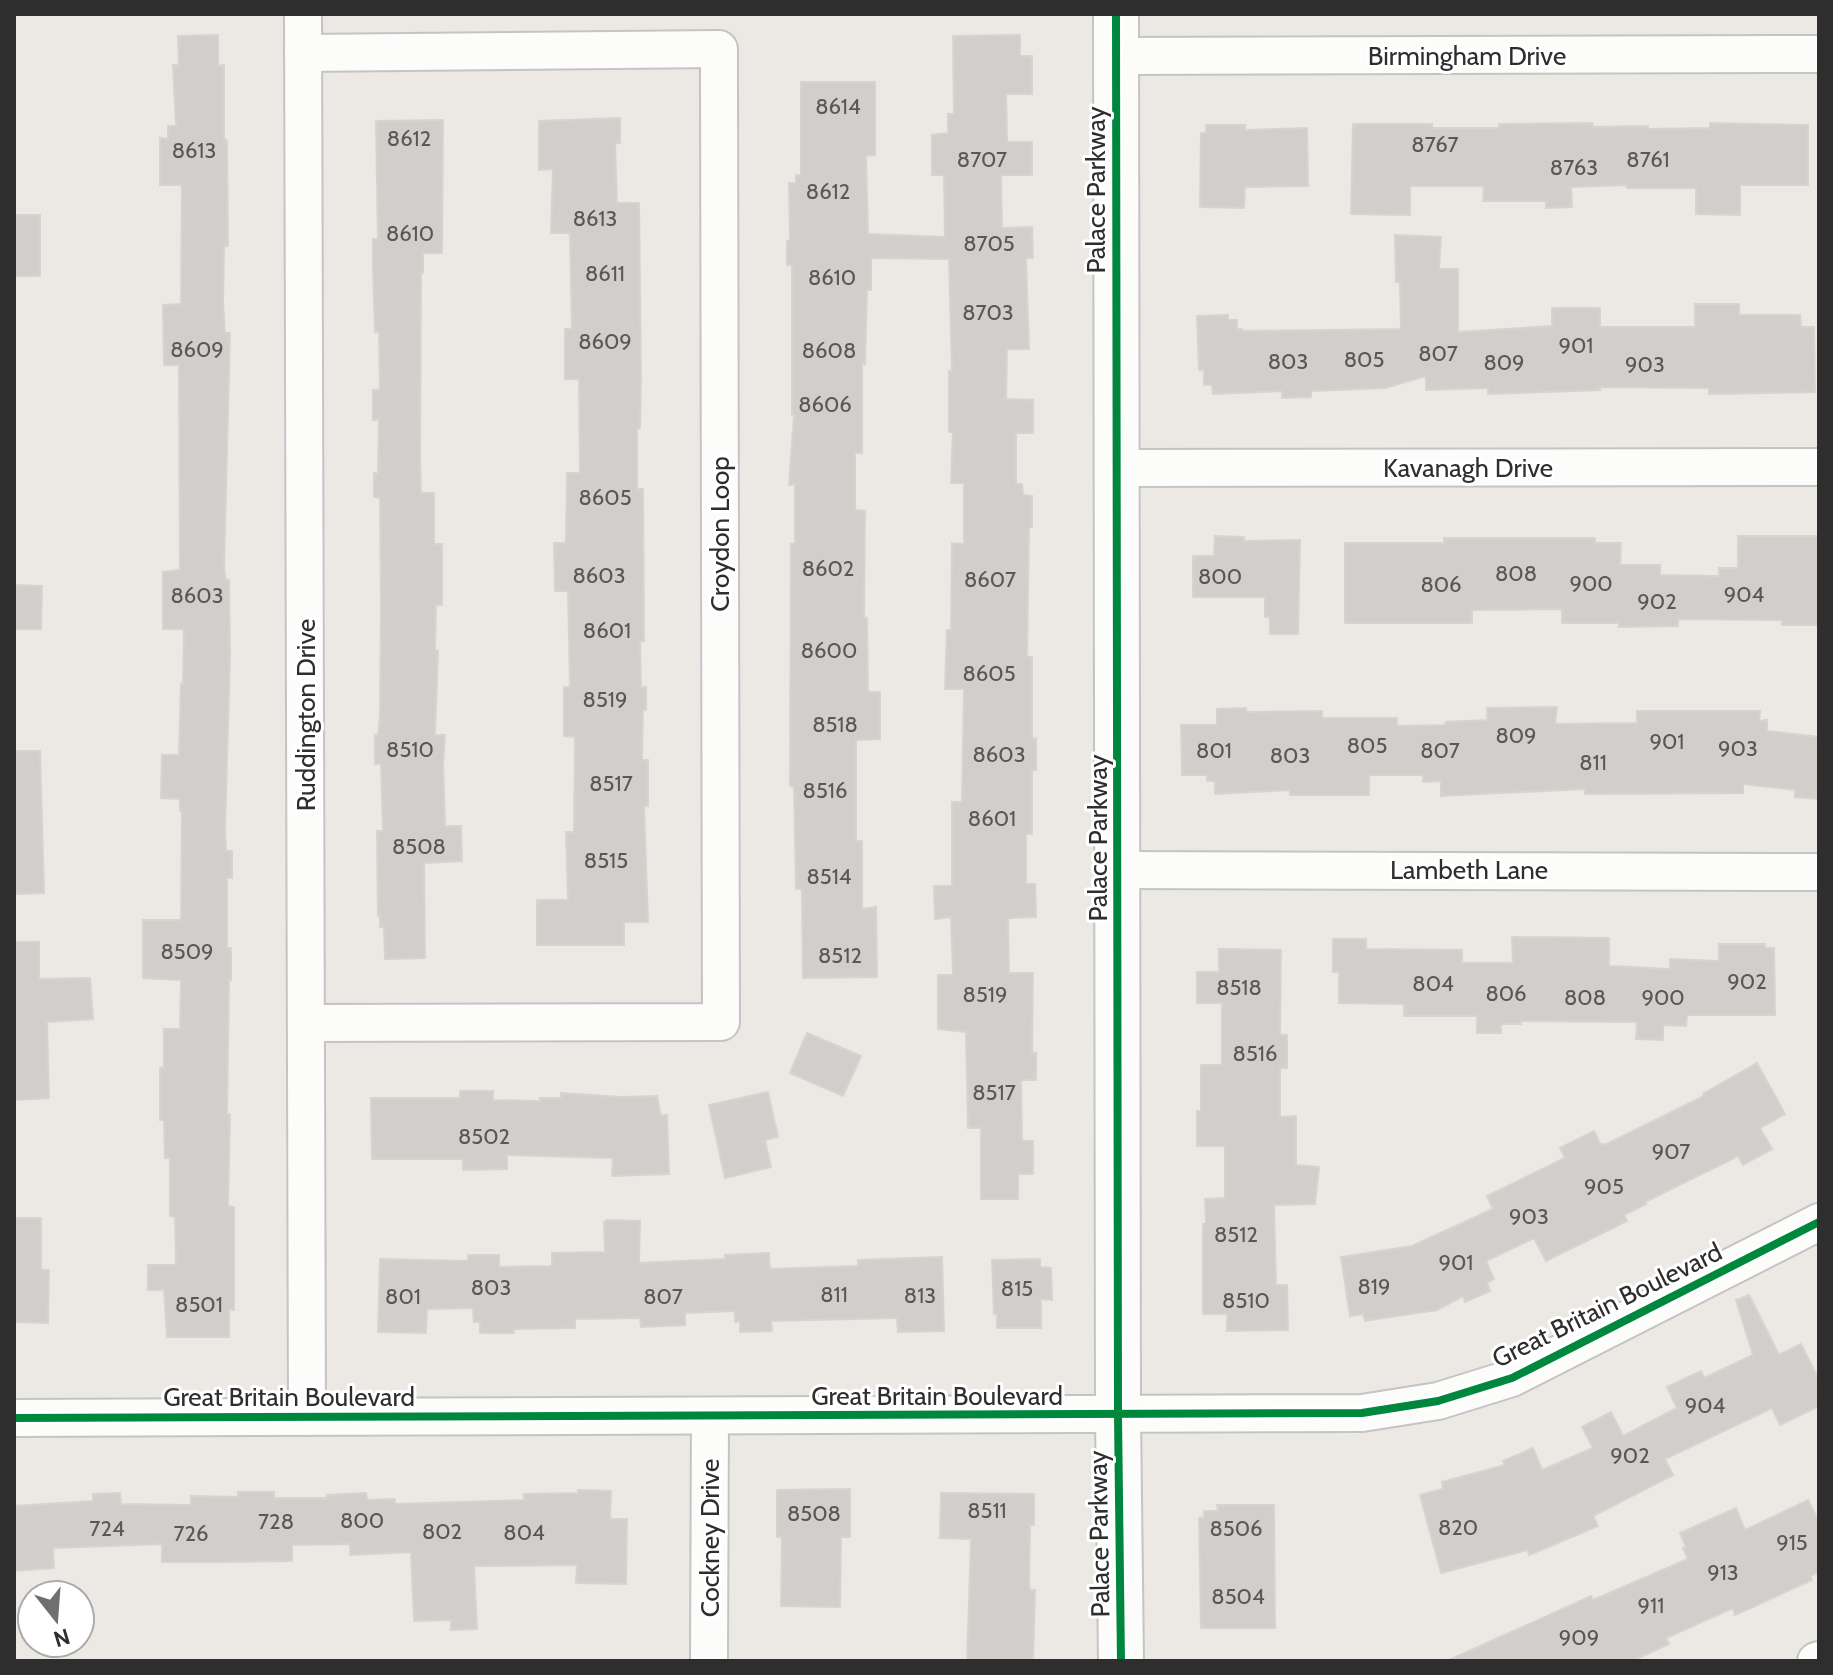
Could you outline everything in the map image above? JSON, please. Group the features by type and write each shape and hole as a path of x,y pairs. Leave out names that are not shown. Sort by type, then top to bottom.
{"street":[{"name":"Ruddington Drive","path":"303,14 307,1417"},
{"name":"Birmingham Drive","path":"1116,35 1819,54"},
{"name":"Palace Parkway","path":"1116,35 1121,1661"},
{"name":"Croydon Loop","path":"303,53 719,49 721,1022 307,1023"},
{"name":"Kavanagh Drive","path":"1116,468 1819,467"},
{"name":"Lambeth Lane","path":"1118,870 1819,872"},
{"name":"Great Britain Boulevard","path":"14,1418 1362,1413 1438,1401 1512,1378 1819,1222"},
{"name":"Cockney Drive","path":"709,1661 710,1416"}],"building":[{"path":"218,35 218,66 224,65 224,140 227,140 228,246 224,246 223,304 225,333 230,333 224,569 226,580 229,580 230,655 225,831 226,851 232,851 232,878 227,878 227,948 231,948 231,980 227,1114 230,1114 228,1206 234,1207 234,1310 229,1310 229,1337 167,1337 164,1290 148,1290 148,1265 176,1265 175,1217 170,1216 170,1158 165,1158 164,1120 160,1120 160,1068 164,1068 164,1029 180,1029 181,980 143,978 143,920 181,920 182,811 180,799 161,798 162,755 179,755 183,684 184,629 163,629 163,572 180,570 179,365 164,365 163,305 181,304 182,185 160,185 160,138 168,139 168,126 176,126 173,65 179,65 178,36"},
{"path":"1020,35 1020,56 1032,56 1032,94 1006,94 1007,142 1032,142 1032,175 1001,175 1002,228 1032,227 1033,258 1026,258 1029,349 1007,349 1006,399 1033,400 1033,433 1016,433 1016,484 1022,484 1023,495 1032,496 1027,656 1032,657 1032,739 1036,738 1036,770 1032,770 1032,834 1026,834 1026,884 1035,884 1036,917 1008,918 1009,973 1033,973 1032,1053 1036,1053 1036,1080 1021,1080 1022,1141 1033,1141 1033,1174 1018,1174 1018,1199 981,1199 981,1128 968,1128 966,1032 938,1029 938,975 953,975 951,917 935,919 934,886 952,886 952,802 962,802 964,689 945,689 947,630 951,630 952,543 964,544 964,483 951,483 953,432 949,432 949,371 952,371 949,259 871,258 865,364 862,363 862,453 855,453 855,510 865,511 864,618 867,618 868,692 880,692 880,739 856,740 856,841 862,841 862,909 876,907 877,977 803,978 802,889 796,889 794,787 790,786 791,544 795,544 795,484 789,485 794,415 792,265 787,265 787,241 790,241 789,183 796,183 796,175 801,175 801,82 875,82 875,155 866,156 868,234 945,237 944,175 932,175 932,135 948,133 948,114 954,114 953,36"},
{"path":"620,118 620,143 615,143 617,203 639,203 641,379 637,489 643,489 644,641 640,641 641,687 646,687 642,760 648,760 648,806 644,806 648,922 624,922 624,945 537,945 537,900 568,900 566,832 574,832 575,737 564,736 564,687 570,687 568,591 555,591 554,543 566,543 567,473 580,473 579,379 565,379 565,329 572,329 570,233 551,233 553,169 539,170 539,121"},
{"path":"443,120 442,253 423,253 421,273 420,458 421,493 434,493 434,544 442,544 442,605 436,605 435,735 445,735 445,826 461,826 462,861 424,863 425,958 385,959 384,927 380,927 378,916 377,831 383,831 381,764 375,764 375,735 378,735 380,715 381,607 380,498 374,497 374,473 378,474 379,419 373,420 373,390 380,390 373,270 373,239 378,239 376,121"},
{"path":"1592,123 1593,127 1648,126 1648,129 1710,128 1710,123 1808,125 1808,185 1740,185 1740,215 1696,214 1696,188 1627,188 1626,185 1571,187 1572,207 1546,208 1546,201 1483,201 1484,186 1410,186 1410,215 1351,214 1353,124 1499,128 1499,124"},
{"path":"1206,125 1245,125 1245,130 1307,128 1308,186 1245,187 1244,208 1200,207 1201,133 1206,133"},
{"path":"14,215 40,215 40,276 14,276"},
{"path":"1395,235 1441,237 1439,269 1458,269 1458,332 1552,326 1552,308 1600,308 1600,327 1695,327 1695,304 1739,304 1739,315 1800,315 1801,327 1814,327 1815,392 1709,394 1709,388 1600,387 1600,390 1488,394 1488,388 1426,390 1426,376 1385,388 1311,391 1311,397 1282,398 1282,391 1213,394 1212,385 1204,385 1204,370 1199,370 1197,316 1228,315 1228,320 1237,320 1237,329 1242,331 1401,329"},
{"path":"1215,536 1244,537 1244,541 1300,540 1298,634 1270,634 1270,617 1265,617 1265,597 1193,597 1193,556 1214,556"},
{"path":"1738,536 1819,536 1819,625 1782,625 1782,620 1678,619 1678,626 1619,627 1619,623 1562,623 1562,609 1472,610 1472,623 1345,623 1345,543 1444,543 1444,538 1595,538 1595,543 1621,543 1620,565 1660,565 1660,575 1719,576 1719,568 1738,568"},
{"path":"14,585 42,586 41,629 14,629"},
{"path":"1557,707 1555,724 1637,723 1637,711 1760,711 1759,721 1767,720 1767,731 1819,737 1819,799 1795,797 1795,790 1743,784 1743,793 1585,794 1585,789 1441,796 1441,781 1423,782 1423,775 1369,775 1369,795 1290,795 1290,790 1215,794 1215,781 1207,781 1207,775 1182,775 1181,725 1217,725 1217,709 1246,708 1246,712 1322,711 1322,718 1397,718 1397,726 1487,720 1487,708"},
{"path":"14,751 40,751 44,893 14,894"},
{"path":"1512,937 1609,938 1609,966 1670,969 1670,959 1719,961 1719,944 1765,944 1765,948 1774,948 1775,1015 1687,1015 1686,1026 1663,1025 1663,1040 1636,1039 1637,1022 1521,1021 1521,1024 1501,1024 1501,1033 1477,1033 1477,1016 1404,1016 1404,1004 1339,1003 1339,972 1333,972 1333,939 1366,939 1366,949 1462,950 1462,963 1513,963"},
{"path":"14,942 39,942 39,979 90,978 93,1019 47,1022 49,1098 14,1100"},
{"path":"1219,949 1281,950 1280,1035 1287,1035 1287,1068 1280,1068 1280,1117 1296,1116 1296,1165 1319,1167 1315,1204 1274,1205 1276,1285 1287,1285 1288,1330 1227,1331 1227,1314 1203,1314 1205,1199 1225,1198 1225,1146 1197,1146 1201,1065 1222,1065 1222,1003 1197,1003 1197,972 1219,972"},
{"path":"807,1033 861,1056 843,1096 790,1073"},
{"path":"1757,1063 1785,1114 1760,1128 1772,1149 1743,1165 1738,1156 1645,1202 1624,1215 1627,1221 1546,1261 1534,1238 1486,1261 1494,1279 1487,1283 1490,1291 1465,1302 1463,1296 1437,1310 1365,1321 1363,1314 1350,1316 1341,1257 1412,1246 1493,1209 1487,1196 1565,1158 1560,1148 1594,1131 1601,1145 1609,1143 1704,1096"},
{"path":"460,1091 493,1091 493,1100 540,1101 540,1098 561,1098 561,1093 657,1096 661,1116 667,1115 669,1174 612,1176 613,1158 507,1155 507,1169 463,1170 463,1159 372,1159 371,1098 460,1098"},
{"path":"768,1092 778,1137 765,1140 771,1167 725,1178 709,1105"},
{"path":"14,1218 41,1218 41,1270 49,1270 48,1323 14,1322"},
{"path":"640,1221 639,1263 725,1259 725,1255 769,1253 770,1269 858,1266 858,1260 942,1257 944,1331 898,1332 897,1318 771,1321 772,1331 740,1332 740,1321 735,1322 735,1311 685,1313 685,1325 641,1327 640,1318 575,1319 575,1328 480,1333 480,1322 474,1322 473,1308 427,1309 426,1333 378,1332 380,1259 468,1261 468,1255 499,1255 499,1267 552,1266 552,1253 605,1252 604,1222"},
{"path":"1040,1259 1040,1267 1051,1268 1052,1300 1041,1299 1041,1328 997,1328 992,1260"},
{"path":"1749,1295 1779,1355 1801,1344 1819,1380 1819,1406 1780,1425 1772,1408 1665,1459 1673,1475 1593,1516 1598,1526 1529,1555 1528,1550 1441,1573 1420,1495 1443,1489 1442,1482 1505,1465 1503,1461 1533,1448 1542,1470 1593,1448 1582,1427 1611,1412 1623,1436 1677,1408 1667,1387 1701,1371 1704,1378 1753,1355 1736,1300"},
{"path":"850,1489 850,1537 841,1537 840,1607 781,1606 782,1537 777,1537 777,1490"},
{"path":"578,1490 611,1491 610,1519 627,1519 626,1584 576,1583 577,1565 474,1566 477,1629 451,1630 451,1620 414,1621 411,1552 350,1555 350,1544 292,1545 292,1561 220,1562 162,1562 162,1544 53,1548 54,1568 14,1571 14,1506 93,1501 93,1494 120,1493 121,1504 191,1505 191,1496 238,1497 238,1492 274,1492 274,1498 327,1498 327,1495 366,1493 367,1500 395,1499 395,1504 524,1500 524,1494 578,1493"},
{"path":"941,1493 1034,1494 1029,1583 1030,1590 1035,1590 1033,1661 967,1661 971,1539 940,1538"},
{"path":"1808,1500 1819,1522 1819,1572 1810,1576 1812,1580 1735,1615 1733,1608 1666,1638 1669,1644 1632,1661 1447,1661 1591,1596 1593,1600 1688,1559 1680,1533 1736,1508 1745,1530"},
{"path":"1217,1505 1274,1505 1275,1628 1201,1628 1199,1518 1204,1518 1204,1511 1218,1511"}],"cycle path":[{"path":"1116,14 1121,1661"},
{"path":"14,1418 1362,1413 1438,1401 1512,1378 1819,1222"}]}
